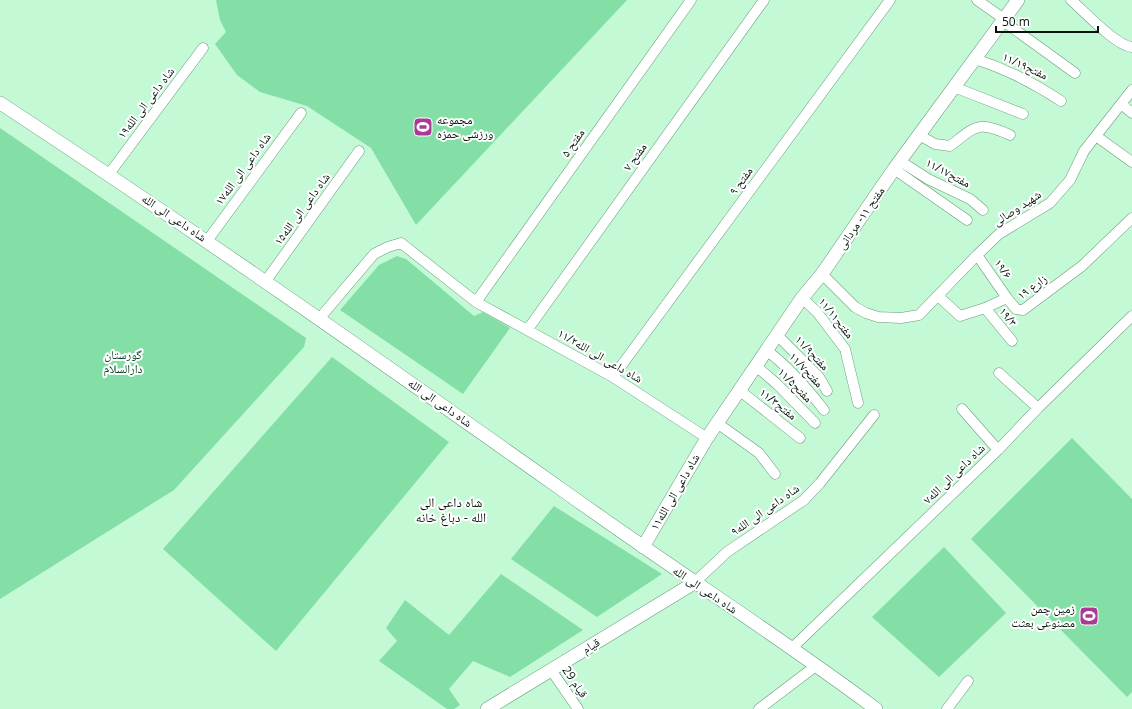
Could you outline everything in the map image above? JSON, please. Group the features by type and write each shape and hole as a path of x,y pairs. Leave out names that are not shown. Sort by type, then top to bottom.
{"street":[{"name":"مفتح ۵","path":"476,302 690,0"},
{"name":"مفتح ۷","path":"528,329 764,0"},
{"name":"مفتح ۹","path":"613,377 890,0"},
{"path":"977,0 1075,72"},
{"name":"مفتح ۱۱- مردانی","path":"707,438 802,298 822,274 897,165 1018,0"},
{"path":"1071,0 1117,40 1128,46 1132,46"},
{"name":"شاه داعی الی الله۱۹","path":"109,174 203,48"},
{"name":"مفتح۱۱/۱۹","path":"975,59 1018,76 1040,87 1061,101"},
{"path":"954,87 1022,114"},
{"name":"شهید وصالی","path":"822,274 855,307 866,313 878,317 901,318 919,315 999,234 1050,203 1070,180 1084,152 1132,90"},
{"name":"شاه داعی الی الله","path":"0,103 109,174 207,241 694,583 817,665 876,709"},
{"path":"1121,104 1132,113"},
{"name":"شاه داعی الی الله۱۷","path":"207,241 301,113"},
{"path":"920,135 935,144 950,146 980,125 991,126 1010,135"},
{"path":"1096,136 1132,162"},
{"name":"شاه داعی الی الله۱۵","path":"265,282 359,151"},
{"path":"897,165 967,220"},
{"name":"مفتح۱۱/۱۷","path":"897,165 970,199 983,210"},
{"name":"۱۹ زارع","path":"938,296 960,316 985,308 1007,298 1016,309 1023,310 1082,266 1132,218"},
{"name":"۱۱/۲شاه داعی الی الله","path":"319,319 374,254 388,246 401,244 476,302 528,329 613,377 707,438"},
{"name":"۱۹/۶","path":"977,255 1007,298"},
{"name":"مفتح۱۱/۱۱","path":"802,298 829,327 845,349 858,403"},
{"name":"۱۹/۳","path":"985,308 1012,342"},
{"name":"شاه داعی الی الله۷","path":"792,648 998,450 1038,408 1132,316"},
{"name":"مفتح۱۱/۹","path":"777,335 819,377 827,391"},
{"name":"مفتح۱۱/۷","path":"766,350 781,361 807,388 824,410"},
{"name":"مفتح۱۱/۵","path":"756,366 778,385 815,423"},
{"path":"999,374 1038,408"},
{"name":"مفتح۱۱/۳","path":"740,390 800,438"},
{"path":"962,409 998,450"},
{"name":"شاه داعی الی الله۹","path":"694,583 728,552 804,500 820,484 874,415"},
{"path":"717,423 759,453 775,474"},
{"name":"شاه داعی الی الله۱۱","path":"643,547 707,438"},
{"name":"قیام","path":"487,709 694,583"},
{"path":"759,709 817,665"},
{"name":"قیام 29","path":"551,670 578,709"},
{"path":"947,709 968,682"}],"green space":[{"name":"مجموعه ورزشی حمزه","path":"216,0 627,0 416,225 371,148 307,106 260,92 237,75 215,44 226,32 220,20"},
{"name":"گورستان دارالسلام","path":"0,128 306,338 304,347 174,490 0,599"},
{"path":"397,256 406,259 474,316 483,312 510,328 463,394 340,310 379,265"},
{"path":"332,357 449,442 276,651 163,549"},
{"name":"زمین چمن مصنوعی بعثت","path":"1072,438 1132,499 1132,692 1127,697 971,539"},
{"path":"554,506 662,574 597,617 511,559"},
{"path":"944,547 1006,613 939,677 872,617"},
{"path":"501,574 583,630 510,677 473,661 449,689 460,705 454,709 447,709 379,661 397,641 386,628 405,600 449,635"}],"place":[{"name":"مجموعه ورزشی حمزه","path":"423,127"},
{"name":"زمین چمن مصنوعی بعثت","path":"1089,616"}],"district":[{"name":"شاه داعی الی الله - دباغ خانه","path":"451,510"}]}
